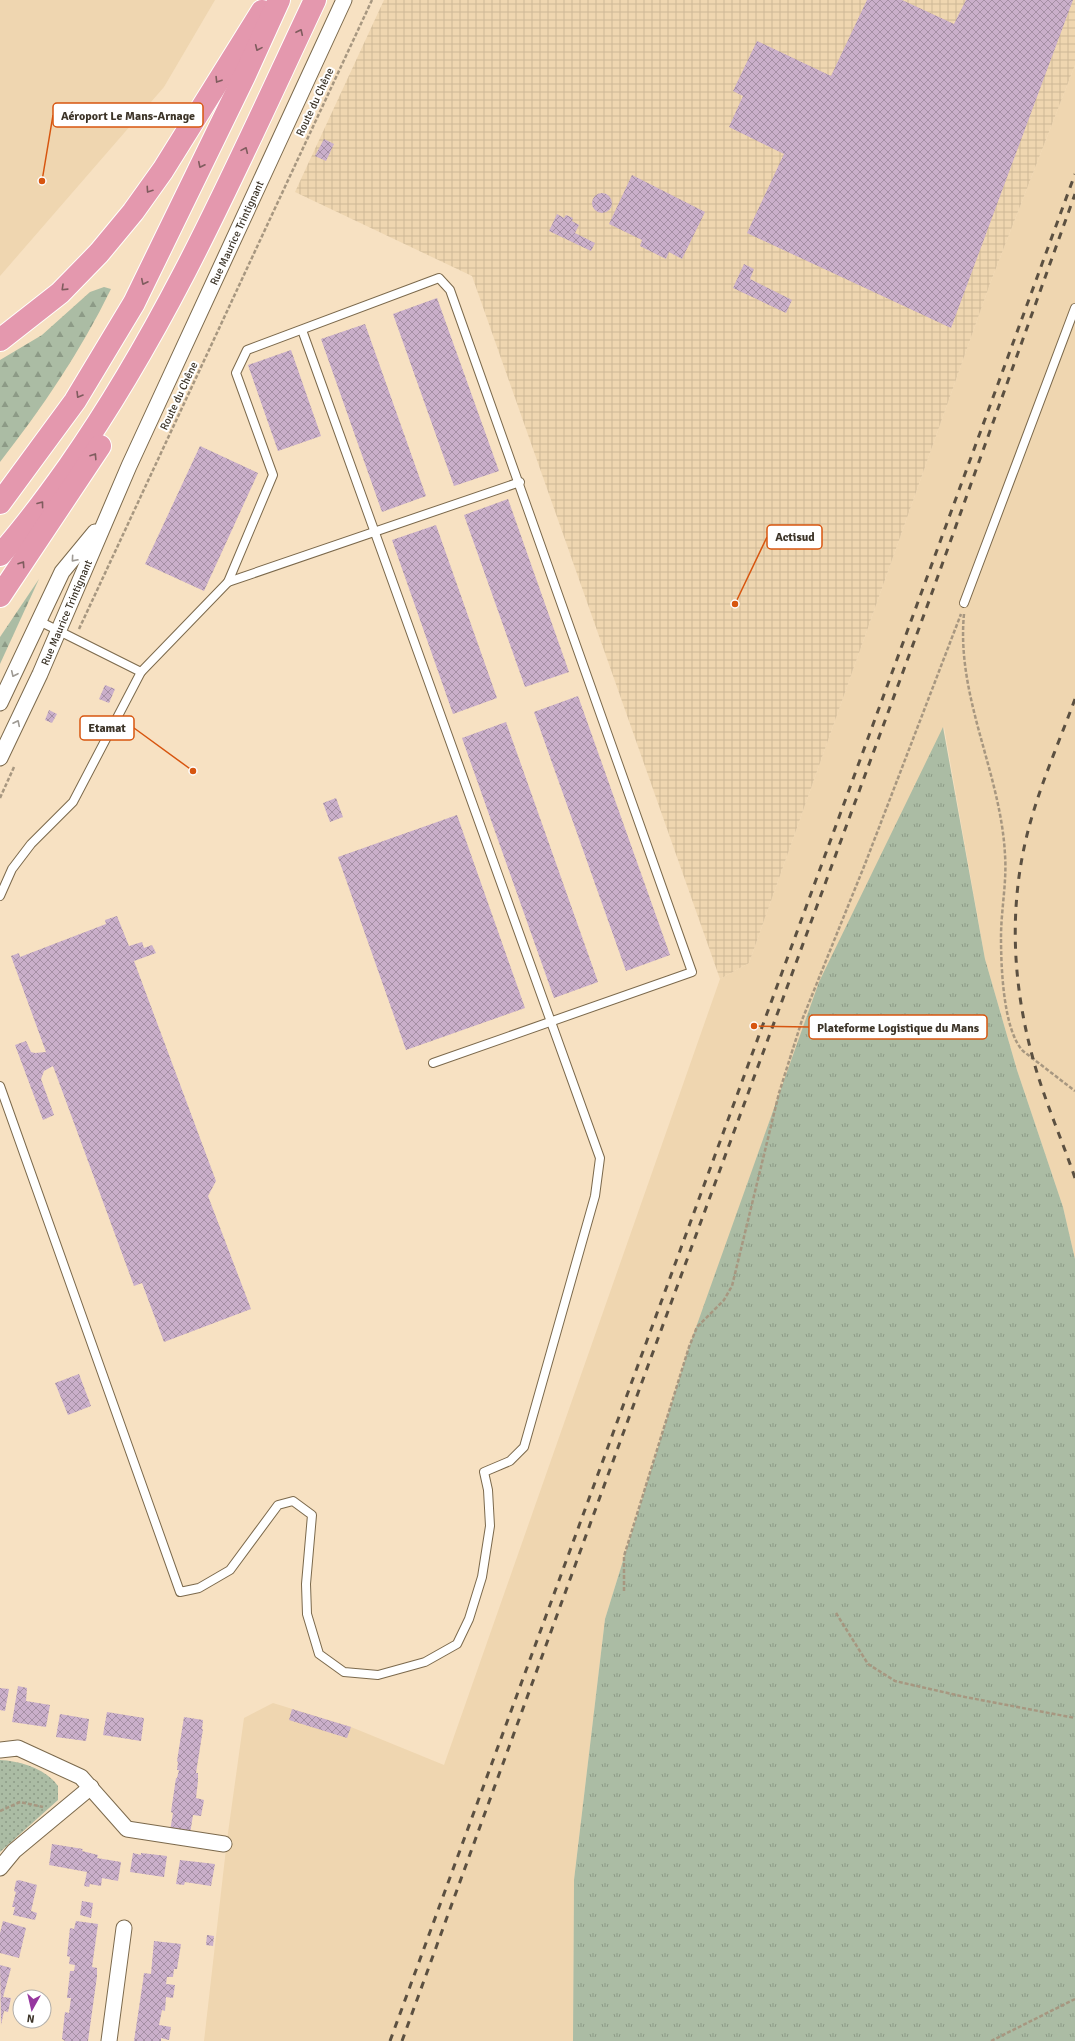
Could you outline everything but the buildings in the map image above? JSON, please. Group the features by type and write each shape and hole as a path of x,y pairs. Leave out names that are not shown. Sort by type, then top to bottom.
{"highway":[{"path":"0,340 60,293 99,253 133,212 162,170 269,0"},
{"path":"0,503 75,401 134,303 241,84 279,0"},
{"path":"0,555 17,536 84,444 116,394 154,329 235,173 315,0"},
{"path":"0,596 107,435 168,330 200,264 235,173"}],"street":[{"name":"Rue Maurice Trintignant","path":"0,758 59,631 129,466 344,0"},
{"name":"Rue Maurice Trintignant","path":"0,704 62,572 93,536 129,466"},
{"path":"0,1750 18,1748 81,1776 127,1829 224,1844"},
{"path":"0,1868 14,1851 59,1812 91,1787"},
{"path":"109,2041 124,1928"}],"lane":[{"path":"0,896 12,869 31,844 73,802 141,672 228,582 273,475 236,373 247,350 439,278 450,290 520,482 692,972 551,1023 433,1063"},
{"path":"964,603 1075,308"},
{"path":"0,1086 180,1592 198,1588 230,1570 278,1505 293,1501 312,1515 306,1584 307,1614 319,1654 344,1672 378,1675 425,1662 457,1644 469,1619 482,1577 490,1526 488,1490 484,1472 510,1461 524,1447 595,1196 600,1158 302,330"},
{"path":"228,582 520,482"},
{"path":"39,621 141,672"}],"path":[{"name":"Route du Chêne","path":"74,639 372,0"},
{"path":"964,603 962,651 972,702 1004,833 1006,857 1001,937 1005,996 1012,1034 1017,1044 1024,1051 1075,1091"},
{"path":"624,1591 624,1556 689,1346 697,1326 724,1300 732,1286 779,1093 802,1020 865,864 964,603"},
{"path":"0,798 17,762"},
{"path":"836,1613 868,1664 895,1681 965,1697 1075,1718"},
{"path":"0,1811 20,1802 39,1805 59,1812"},
{"path":"991,2041 1075,2000"}],"shaded area":[{"path":"0,0 215,0 164,87 0,276"},
{"path":"384,0 1075,0 1075,65 991,281 749,963 720,979 472,276 295,192"},
{"path":"1075,65 1075,1259 1063,1207 1017,1070 985,959 944,727 689,1347 605,1619 574,1880 573,2041 204,2041 227,1840 244,1718 273,1703 351,1727 444,1765 720,979 749,963 991,281"}],"green space":[{"path":"104,287 111,289 74,357 46,400 0,462 0,360 42,335 90,292"},
{"path":"39,579 0,664 0,637"},
{"path":"943,727 985,959 1017,1070 1063,1207 1075,1259 1075,2041 573,2041 574,1880 605,1619 689,1347 819,982"},
{"path":"0,1760 24,1764 47,1775 58,1786 58,1800 0,1852"}],"railway":[{"path":"390,2041 1075,174"},
{"path":"402,2041 929,601 1075,194"},
{"path":"1075,699 1042,786 1026,839 1017,893 1015,920 1017,974 1032,1055 1041,1086 1075,1178"}],"place":[{"name":"Aéroport Le Mans-Arnage","path":"42,181"},
{"name":"Actisud","path":"735,604"},
{"name":"Etamat","path":"193,771"},
{"name":"Plateforme Logistique du Mans","path":"754,1026"}]}
